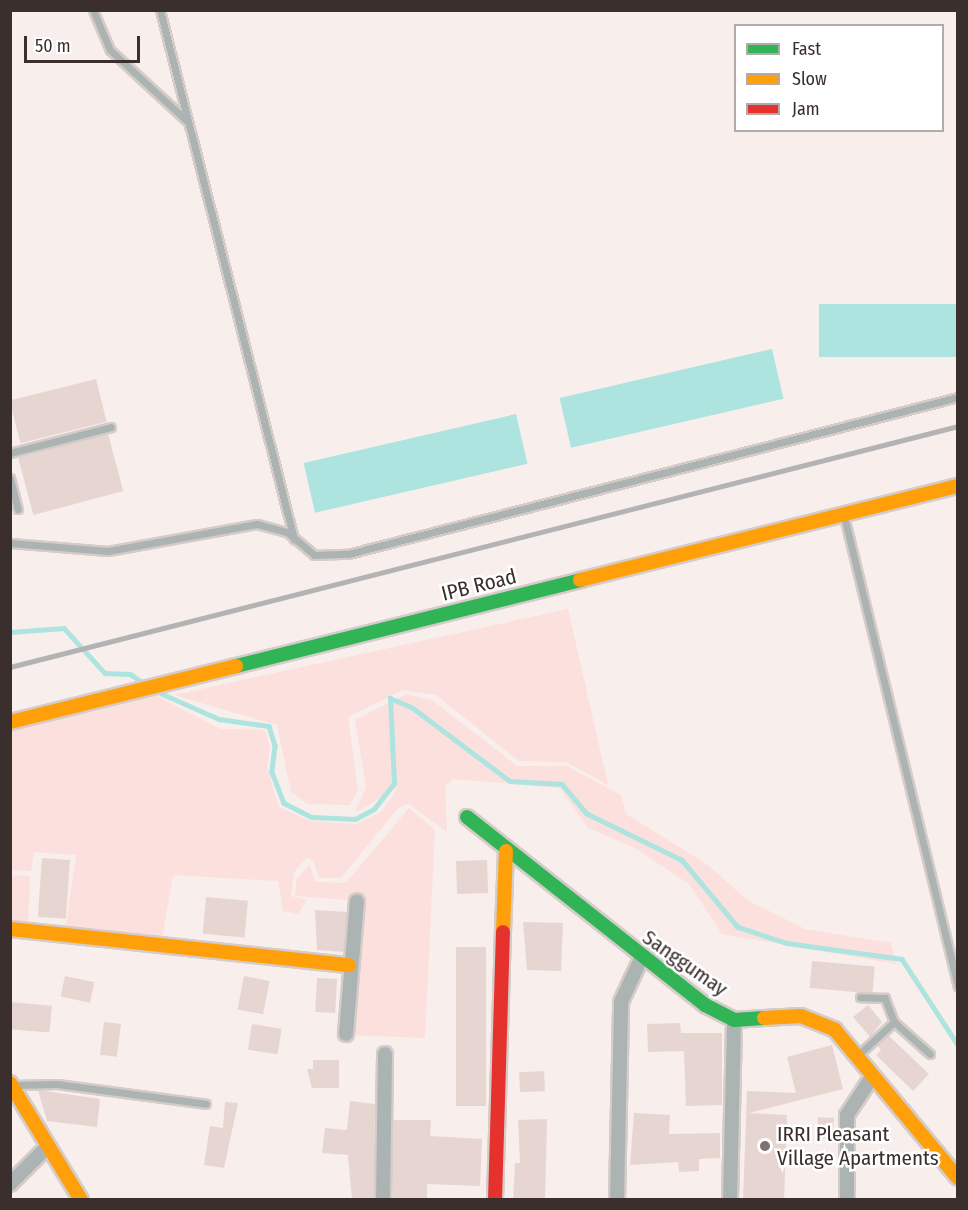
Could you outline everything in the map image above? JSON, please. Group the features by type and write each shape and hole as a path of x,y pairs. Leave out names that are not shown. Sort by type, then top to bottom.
{"street":[{"name":"IPB Road","path":"10,722 212,676 957,486"},
{"name":"Sanggumay","path":"467,817 641,959 734,1020 819,1020 835,1030 957,1178"},
{"path":"495,1200 506,851"},
{"path":"346,1034 349,965 357,901"},
{"path":"10,929 349,965"},
{"path":"617,1200 621,1002 641,959"},
{"path":"730,1200 734,1020"},
{"path":"383,1200 385,1054"},
{"path":"847,1200 847,1115 872,1077"},
{"path":"11,1084 16,1106 81,1200"},
{"path":"10,1184 45,1149"}],"lane":[{"path":"93,10 111,50 188,122"},
{"path":"160,10 294,539"},
{"path":"10,543 108,551 256,524 294,539 314,555 348,554 957,397"},
{"path":"10,453 111,427"},
{"path":"10,478 18,509"},
{"path":"844,515 957,986"},
{"path":"860,997 885,998 894,1022 930,1054"},
{"path":"856,1057 894,1022"},
{"path":"11,1084 57,1084 206,1104"}],"shaded area":[{"path":"568,609 608,785 566,762 519,761 436,695 403,690 348,717 358,790 350,805 307,804 291,792 277,725 174,695"},
{"path":"153,694 220,729 265,730 270,747 267,767 279,807 310,821 357,824 382,811 399,786 355,813 366,787 355,720 406,694 432,700 517,766 567,766 621,795 626,814 708,865 747,900 805,929 891,943 896,964 722,934 689,884 633,847 588,828 560,788 453,779 445,786 447,832 409,804 399,807 341,878 319,878 313,860 307,858 294,872 291,896 307,900 298,914 283,911 278,881 173,875 162,939 65,932 76,855 34,852 31,871 11,870 10,728"},
{"path":"409,808 435,830 425,1038 350,1035 361,901 295,896 297,878 310,864 315,882 346,883"},
{"path":"10,875 30,876 28,924 11,922"}],"water":[{"path":"819,304 957,304 957,357 819,357"},
{"path":"772,349 783,399 571,448 560,398"},
{"path":"516,414 527,464 315,513 304,463"}],"building":[{"path":"96,379 107,422 20,443 10,400"},
{"path":"108,434 123,491 33,515 18,458"},
{"path":"42,858 70,860 66,919 38,917"},
{"path":"487,860 488,893 457,894 456,861"},
{"path":"206,897 248,901 245,938 203,934"},
{"path":"315,910 347,912 344,952 317,950"},
{"path":"523,922 563,923 561,971 527,970"},
{"path":"456,947 486,947 486,1106 456,1106"},
{"path":"812,961 875,966 872,993 810,988"},
{"path":"65,976 94,982 90,1003 61,997"},
{"path":"244,976 270,981 263,1014 238,1009"},
{"path":"317,978 337,979 335,1013 315,1012"},
{"path":"10,1002 52,1006 49,1033 10,1029"},
{"path":"868,1005 882,1022 870,1037 853,1017"},
{"path":"104,1022 121,1024 117,1057 100,1055"},
{"path":"680,1023 681,1033 722,1033 722,1105 686,1106 684,1051 648,1052 647,1024"},
{"path":"252,1024 282,1029 278,1054 248,1050"},
{"path":"888,1035 929,1074 913,1091 876,1055 881,1050 877,1045"},
{"name":"IRRI Pleasant Village Apartments","path":"832,1045 843,1089 749,1113 787,1115 784,1200 743,1200 747,1091 796,1093 787,1057"},
{"path":"313,1060 339,1060 339,1088 312,1088 307,1069 313,1069"},
{"path":"544,1071 545,1091 520,1092 519,1072"},
{"path":"38,1090 100,1099 97,1127 47,1121"},
{"path":"350,1101 375,1104 374,1200 352,1200 348,1155 322,1153 325,1128 347,1130"},
{"path":"225,1102 238,1103 224,1168 204,1165 210,1126 223,1128"},
{"path":"634,1113 670,1115 669,1134 720,1133 720,1158 699,1159 699,1171 679,1172 678,1162 630,1165"},
{"path":"818,1117 834,1118 832,1139 817,1138"},
{"path":"547,1119 545,1200 513,1200 515,1163 520,1163 518,1120"},
{"path":"393,1120 431,1120 430,1136 482,1139 480,1186 427,1184 427,1200 392,1200"}],"waterway":[{"path":"10,632 64,628 105,673 130,674 144,683"},
{"path":"158,692 219,719 269,726 275,746 272,772 284,803 312,817 355,819 374,809 394,783 390,698 413,708 510,781 562,784 586,813 682,860 738,927 787,943 902,959 958,1045"}],"railway":[{"path":"10,667 958,426"}],"traffic: fast":[{"path":"236,666 580,580"},
{"path":"467,817 705,1005 734,1020 764,1018"}],"traffic: slow":[{"path":"580,580 958,486"},
{"path":"10,722 236,666"},
{"path":"503,932 506,851"},
{"path":"10,929 349,965"},
{"path":"764,1018 801,1016 835,1030 958,1178"},
{"path":"10,1083 81,1200"}],"traffic: jam":[{"path":"495,1200 503,932"}],"place":[{"name":"IRRI Pleasant Village Apartments","path":"765,1146"}]}
